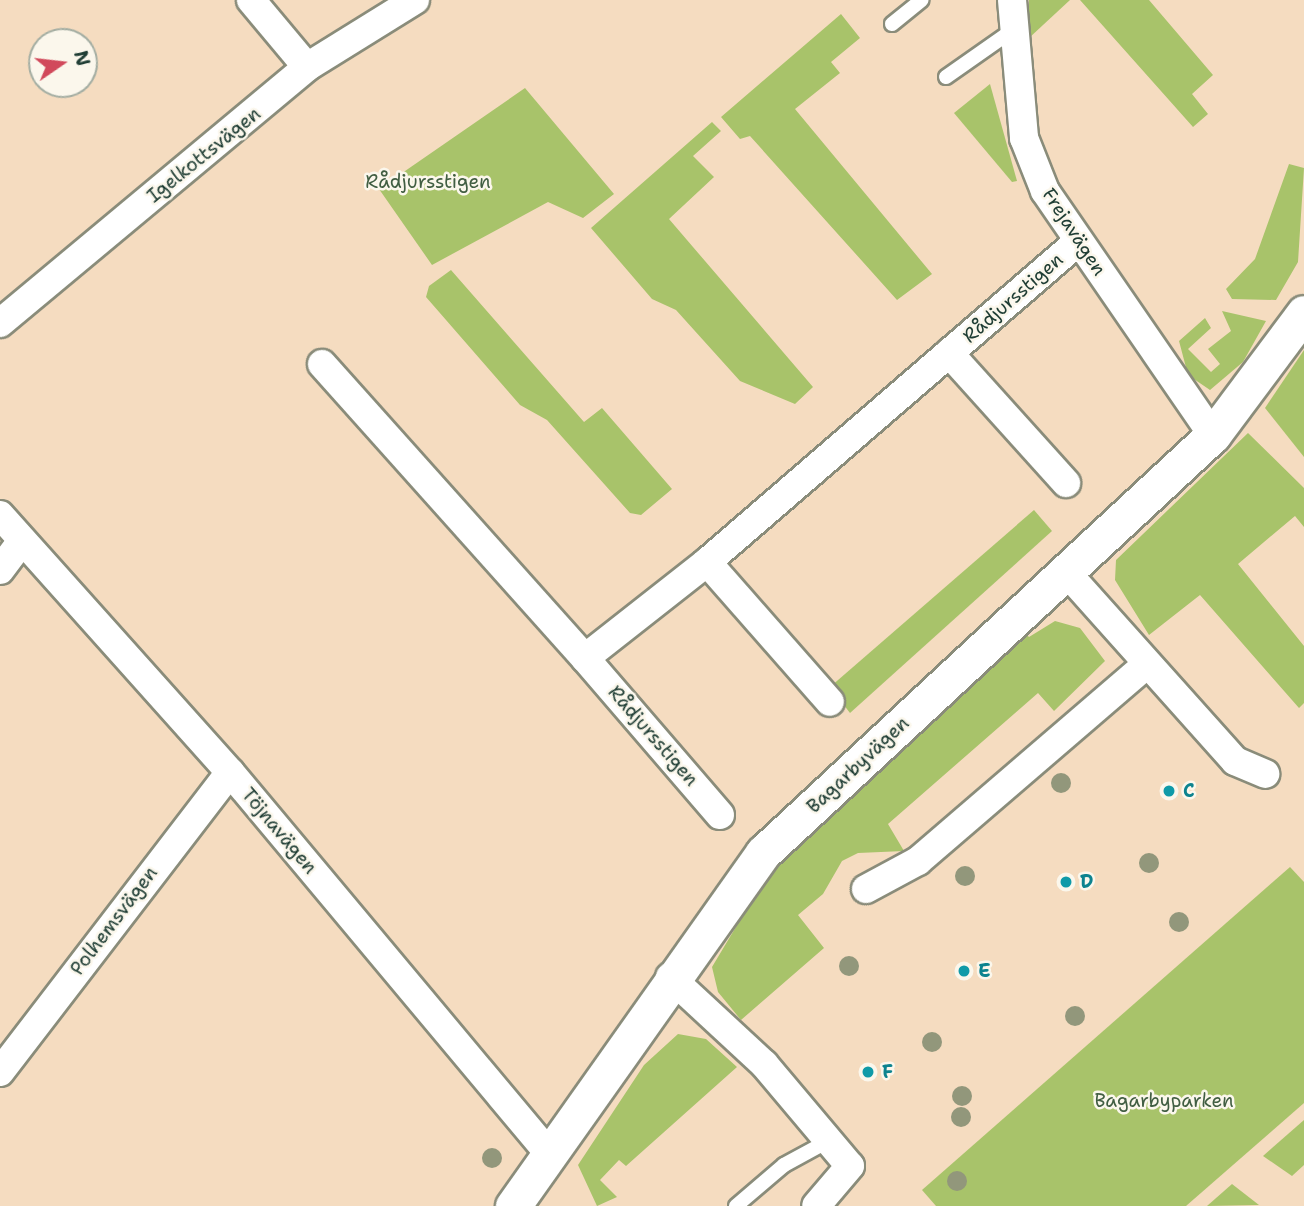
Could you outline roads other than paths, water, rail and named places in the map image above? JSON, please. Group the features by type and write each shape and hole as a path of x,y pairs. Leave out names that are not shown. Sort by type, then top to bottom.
{"street":[{"path":"251,0 307,68"},
{"name":"Igelkottsvägen","path":"0,323 307,68 415,0"},
{"name":"Frejavägen","path":"1012,0 1010,32 1024,138 1076,243 1213,435"},
{"name":"Rådjursstigen","path":"585,658 707,562 1076,243"},
{"name":"Bagarbyvägen","path":"513,1206 670,977 763,853 1213,435 1304,313"},
{"name":"Rådjursstigen","path":"949,353 1066,483"},
{"name":"Rådjursstigen","path":"322,364 585,658 720,815"},
{"name":"Töjnavägen","path":"0,515 21,542 230,772 549,1154"},
{"path":"0,570 21,542"},
{"path":"707,562 830,702"},
{"path":"1067,573 1235,761 1265,774"},
{"path":"866,889 918,861 1146,664"},
{"name":"Polhemsvägen","path":"0,1072 230,772"},
{"path":"670,977 764,1064 850,1166 816,1206"}],"lane":[{"path":"892,24 922,0"},
{"path":"946,77 1010,32"},
{"path":"736,1206 784,1165 830,1140"}],"place":[{"name":"C","path":"1169,791"},
{"name":"D","path":"1066,882"},
{"name":"E","path":"964,971"},
{"name":"F","path":"868,1072"}],"park label":[{"name":"Bagarbyparken","path":"1164,1101"}]}
